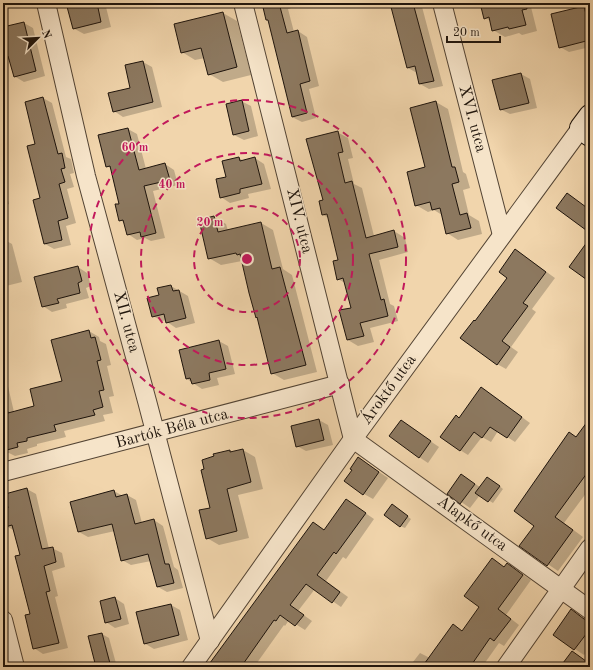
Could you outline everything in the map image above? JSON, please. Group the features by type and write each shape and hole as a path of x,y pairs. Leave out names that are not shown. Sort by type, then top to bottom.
{"street":[{"name":"XII. utca","path":"46,3 86,176 210,641"},
{"name":"XIV. utca","path":"243,3 353,439"},
{"name":"XVI. utca","path":"442,3 502,235"},
{"name":"Ároktő utca","path":"191,667 353,439 502,235 587,126"},
{"name":"Bartók Béla utca","path":"3,472 156,434 340,384"},
{"name":"Alapkő utca","path":"353,439 590,610"},
{"path":"506,667 590,548"},
{"path":"3,620 15,667"}],"building":[{"path":"66,3 97,3 101,22 73,29"},
{"path":"262,3 279,3 287,33 298,30 310,81 300,84 307,113 292,117 268,20 266,20"},
{"path":"413,3 434,81 419,84 415,66 407,68 391,7"},
{"path":"480,3 526,3 527,9 522,10 526,25 492,31 489,17 484,19"},
{"path":"584,6 590,31 590,40 559,48 551,14"},
{"path":"223,12 237,67 208,75 201,48 181,53 174,24"},
{"path":"24,22 36,71 14,77 8,56 3,57 3,27"},
{"path":"143,61 153,102 113,112 108,93 130,88 125,65"},
{"path":"521,73 529,103 500,110 492,80"},
{"path":"43,97 58,154 62,153 65,168 61,169 65,182 59,184 68,218 58,221 62,240 44,244 33,200 40,198 27,146 35,144 25,102"},
{"path":"242,100 249,131 233,135 226,104"},
{"path":"436,101 452,167 455,167 459,182 452,184 460,215 467,213 471,228 446,234 440,208 432,210 430,202 415,206 407,172 425,167 410,108"},
{"path":"128,128 139,170 165,163 170,180 144,186 156,233 141,237 140,232 127,235 123,220 119,221 115,204 119,204 110,166 106,167 98,135"},
{"path":"338,131 343,152 338,153 345,183 352,181 366,238 394,230 398,247 369,254 381,300 384,299 388,316 360,323 364,336 347,340 339,310 351,308 343,278 337,280 333,261 338,260 327,214 322,215 319,201 323,200 306,139"},
{"path":"239,157 240,161 255,157 262,184 240,189 240,193 220,198 216,179 226,177 222,161"},
{"path":"567,193 590,210 590,233 556,208"},
{"path":"214,216 218,232 261,222 272,269 280,267 306,365 271,374 240,254 237,255 236,253 208,259 199,220"},
{"path":"590,238 590,282 569,267"},
{"path":"515,249 546,272 523,303 528,306 502,341 510,347 497,365 460,338 474,320 475,321 507,278 499,272"},
{"path":"78,266 82,281 78,283 80,293 57,299 59,303 42,307 34,277"},
{"path":"171,285 173,291 179,290 186,318 166,323 164,314 152,317 147,298 159,295 157,288"},
{"path":"89,330 91,338 95,337 101,360 97,361 104,390 99,391 103,407 93,410 95,415 54,425 56,431 27,438 27,441 17,443 18,447 3,451 3,409 7,408 8,413 34,406 30,389 62,381 51,340"},
{"path":"219,340 226,369 209,373 210,380 192,384 190,378 186,379 179,350"},
{"path":"481,387 522,417 507,438 490,427 482,438 474,432 460,451 440,437 456,415 459,418"},
{"path":"590,418 590,469 555,517 573,530 547,566 519,546 534,526 514,511 569,432 576,437"},
{"path":"319,419 324,440 296,447 291,426"},
{"path":"401,420 431,441 419,458 389,436"},
{"path":"243,449 251,482 227,489 237,531 206,539 199,510 210,508 201,470 204,469 202,460 214,456 213,454"},
{"path":"358,457 379,472 363,495 344,481 352,470 350,469"},
{"path":"461,474 475,484 460,504 447,494"},
{"path":"487,477 500,486 488,502 475,493"},
{"path":"27,488 42,549 53,547 56,562 44,566 50,591 46,592 59,643 33,649 25,615 30,614 15,556 20,555 12,525 5,527 3,517 3,509 8,508 5,494"},
{"path":"114,490 116,497 127,494 135,524 154,519 165,564 169,564 174,583 157,587 148,554 121,561 112,524 78,532 70,502"},
{"path":"346,499 366,513 336,554 334,552 317,575 340,592 332,603 306,584 290,605 304,615 295,626 280,615 276,621 274,620 241,667 207,667 313,522 324,530"},
{"path":"392,504 408,516 400,527 384,515"},
{"path":"492,558 504,567 507,563 523,575 498,609 511,619 494,641 490,638 470,667 422,667 453,624 462,631 479,607 464,596"},
{"path":"115,597 121,619 105,623 100,601"},
{"path":"171,604 179,635 144,644 136,612"},
{"path":"571,609 584,619 590,620 590,629 574,650 553,635"},
{"path":"102,633 111,667 96,667 88,636"},
{"path":"572,651 590,664 590,667 560,667"}]}
